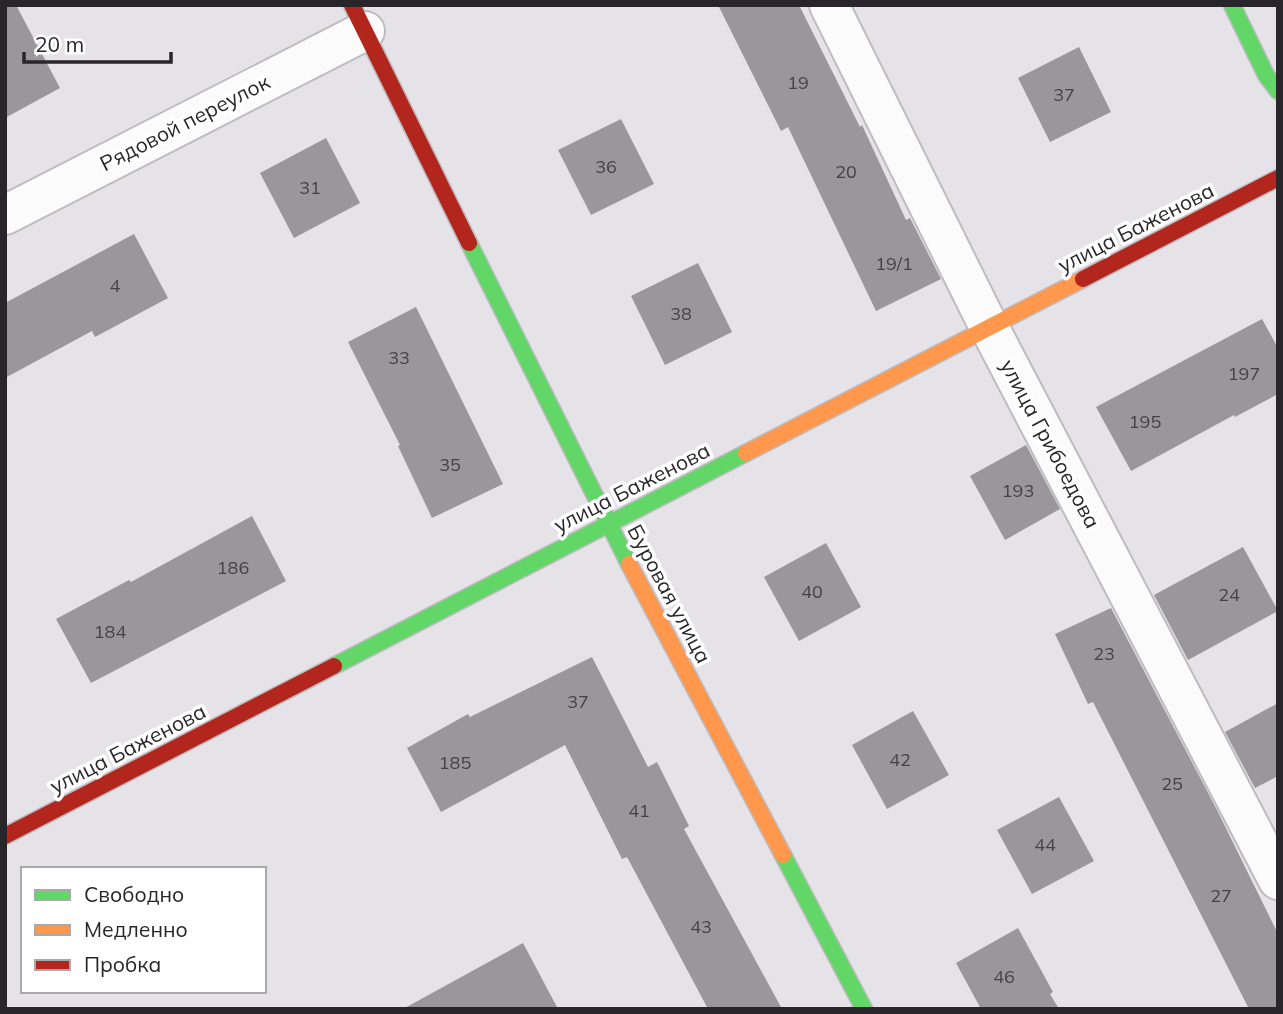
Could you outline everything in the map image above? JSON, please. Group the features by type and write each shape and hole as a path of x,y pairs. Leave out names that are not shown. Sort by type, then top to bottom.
{"main road":[{"path":"1233,5 1266,75 1278,91"},
{"name":"Буровая улица","path":"358,18 608,524 864,1009"},
{"name":"улица Баженова","path":"5,836 1278,178"}],"street":[{"name":"улица Грибоедова","path":"829,5 989,327 1278,880"},
{"name":"Рядовой переулок","path":"5,215 358,18"}],"building":[{"path":"5,5 16,5 60,88 5,118"},
{"path":"718,5 799,5 860,127 862,125 906,220 910,218 941,279 876,311 788,127 781,131"},
{"path":"1079,47 1111,112 1050,142 1018,78"},
{"path":"621,119 654,184 591,215 558,150"},
{"path":"326,138 360,203 294,238 260,173"},
{"path":"134,234 168,298 95,337 92,331 5,378 5,303"},
{"path":"698,263 732,332 665,365 631,296"},
{"path":"416,307 503,484 432,518 398,446 400,445 348,342"},
{"path":"1262,319 1278,348 1278,394 1131,471 1096,407"},
{"path":"1026,445 1060,509 1005,540 970,476"},
{"path":"252,516 286,581 91,683 56,619 129,580 131,582"},
{"path":"826,543 861,607 799,641 764,577"},
{"path":"1243,547 1278,611 1188,660 1154,595"},
{"path":"1111,608 1216,808 1278,934 1278,1009 1249,1009 1093,702 1088,704 1055,634"},
{"path":"592,657 648,767 657,762 689,826 684,829 782,1009 708,1009 627,857 622,859 565,745 441,812 407,748 468,714 470,717"},
{"path":"1278,703 1278,776 1255,788 1225,732"},
{"path":"913,711 949,775 887,809 852,745"},
{"path":"1059,797 1094,861 1032,894 997,830"},
{"path":"1018,928 1053,992 1050,994 1059,1009 981,1009 956,963"},
{"path":"523,943 558,1009 403,1009"}],"traffic: fast":[{"path":"1232,5 1266,75 1278,91"},
{"path":"469,243 629,564"},
{"path":"334,666 746,453"},
{"path":"783,855 864,1009"}],"traffic: slow":[{"path":"746,453 1083,279"},
{"path":"629,564 783,855"}],"traffic: jam":[{"path":"352,5 469,243"},
{"path":"1083,279 1278,178"},
{"path":"5,836 334,666"}]}
